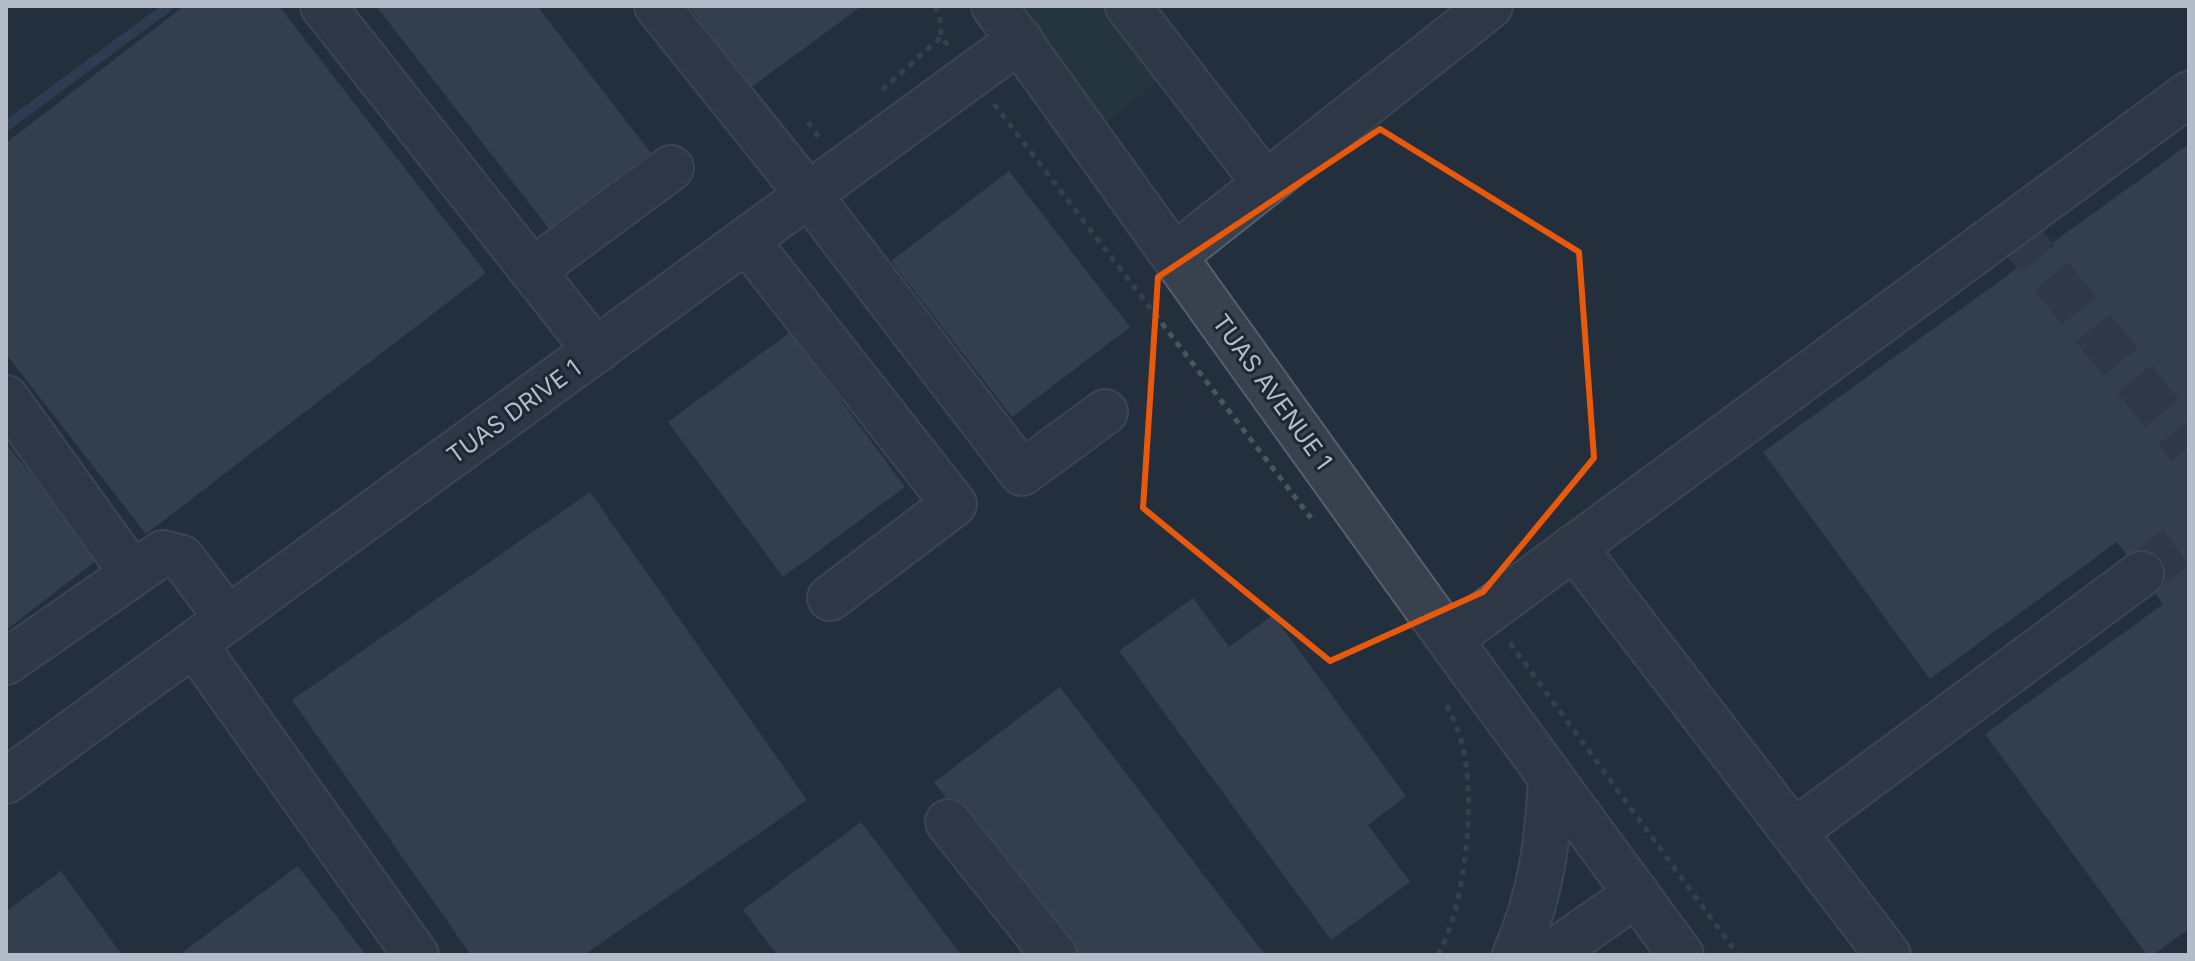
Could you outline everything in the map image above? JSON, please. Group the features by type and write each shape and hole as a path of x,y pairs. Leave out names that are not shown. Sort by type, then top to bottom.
{"street":[{"path":"323,6 596,351"},
{"path":"657,6 810,197 1022,473 1105,412"},
{"name":"TUAS AVENUE 1","path":"994,6 1681,955"},
{"path":"1128,6 1265,183"},
{"path":"1174,256 1469,12"},
{"name":"TUAS DRIVE 1","path":"6,781 810,197 1020,40"},
{"path":"1450,639 2189,94"},
{"path":"533,270 671,168"},
{"path":"747,241 954,504 830,598"},
{"path":"6,398 132,573"},
{"path":"1574,547 1888,955"},
{"path":"6,662 163,553 182,558 211,632 416,955"},
{"path":"1794,832 2141,574"},
{"path":"1515,955 1530,920 1548,848 1551,777"},
{"path":"948,822 1054,955"},
{"path":"1549,955 1637,894"}],"path":[{"path":"935,6 940,16 941,37"},
{"path":"984,91 1313,521"},
{"path":"1487,612 1738,955"},
{"path":"1438,955 1446,940 1463,873 1467,807 1463,745 1444,697"}],"highlighted area":[{"path":"1380,129 1579,252 1594,458 1483,592 1330,661 1143,508 1158,277"}],"green space":[{"path":"998,6 1124,6 1172,69 1092,135"}],"building":[{"path":"184,6 279,6 486,273 146,534 6,354 6,143"},
{"path":"376,6 537,6 651,153 550,230"},
{"path":"689,6 862,6 750,88"},
{"path":"2189,144 2189,929 2153,955 2147,955 1985,734 2163,604 2117,542 1930,679 1763,452"},
{"path":"1009,171 1130,327 1012,417 891,261"},
{"path":"790,332 905,487 783,577 668,422"},
{"path":"6,443 97,560 6,630"},
{"path":"590,492 807,800 584,955 471,955 292,700"},
{"path":"1193,598 1229,647 1273,615 1406,796 1368,825 1410,882 1331,940 1119,651"},
{"path":"1060,687 1265,955 1066,955 934,782"},
{"path":"861,822 961,955 777,955 743,910"},
{"path":"298,866 366,955 182,953"},
{"path":"61,871 122,955 6,955 6,911"}],"waterway":[{"path":"6,126 169,6"}],"tunnel":[{"path":"2010,225 2189,447"},
{"path":"2141,574 2189,538"}]}
